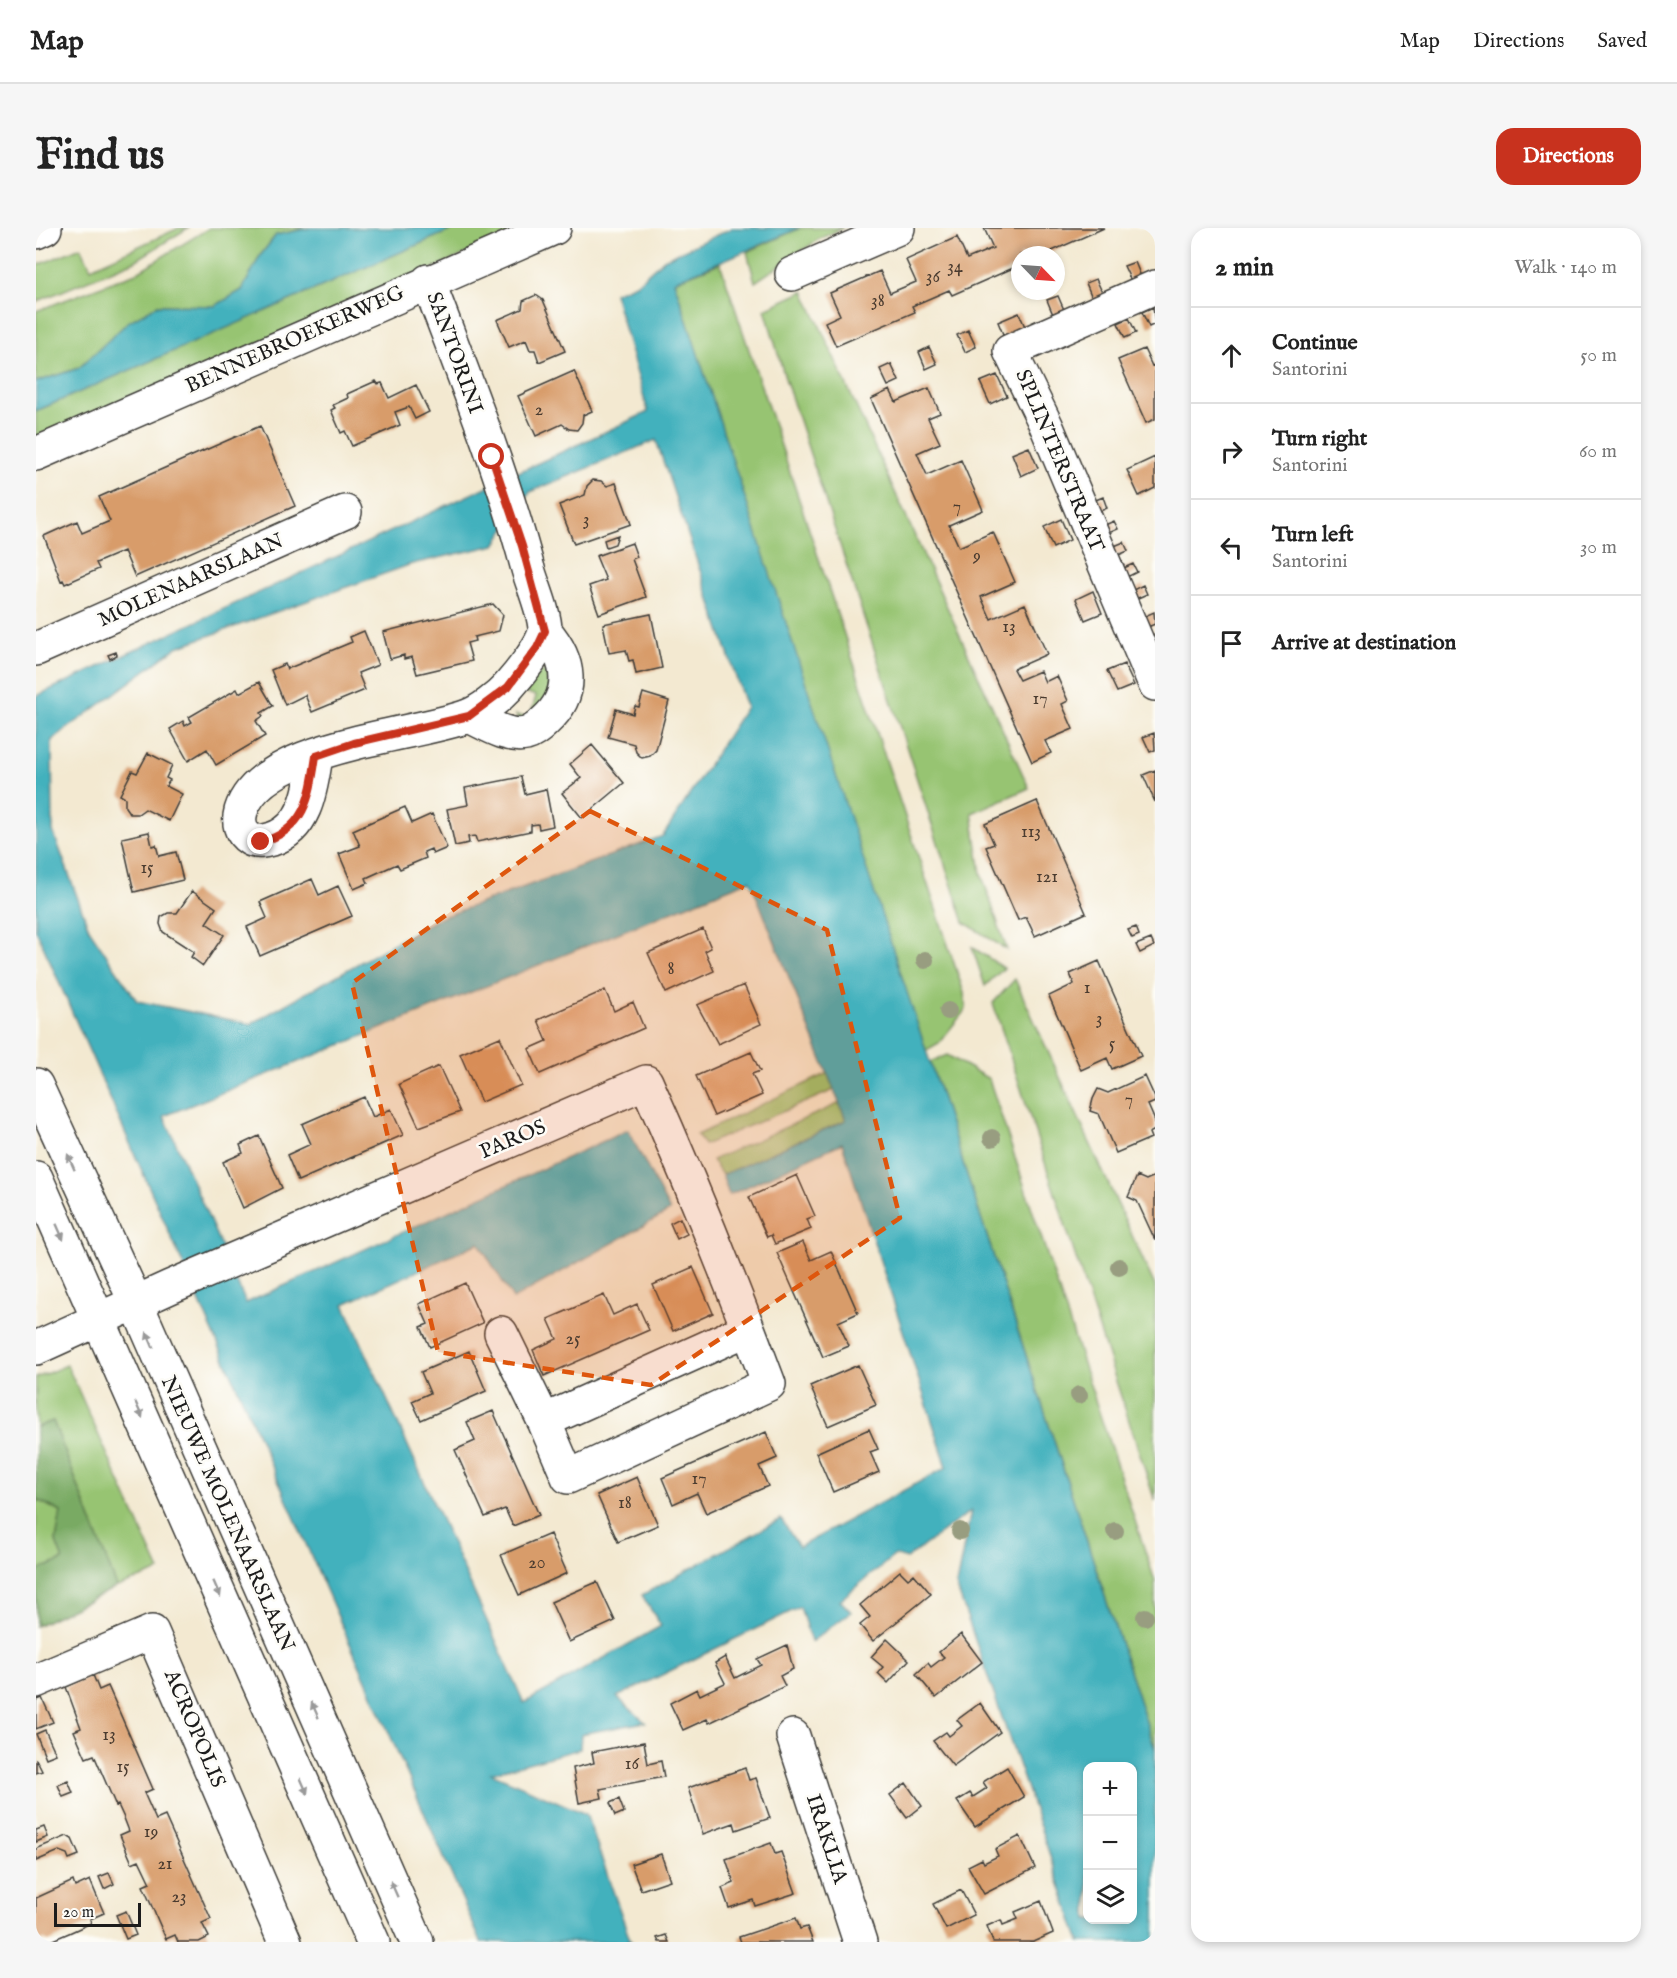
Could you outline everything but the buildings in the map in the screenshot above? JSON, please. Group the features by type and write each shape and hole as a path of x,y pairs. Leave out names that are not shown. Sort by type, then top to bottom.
{"street":[{"path":"36,232 45,228"},
{"name":"BENNEBROEKERWEG","path":"36,454 554,228"},
{"path":"792,274 898,228"},
{"name":"SANTORINI","path":"428,282 522,546 545,631 559,648 566,671 566,688 550,717 527,734 514,734 469,716"},
{"name":"SPLINTERSTRAAT","path":"1155,287 1010,351 1046,424 1155,684"},
{"name":"MOLENAARSLAAN","path":"36,649 345,512"},
{"path":"316,756 354,743 469,716 508,687 537,648 545,631"},
{"name":"PAROS","path":"36,1348 170,1287 646,1082 682,1162 769,1384 568,1477 544,1420 501,1333"},
{"name":"NIEUWE MOLENAARSLAAN","path":"36,1086 136,1303 150,1340 417,1942"},
{"name":"NIEUWE MOLENAARSLAAN","path":"36,1178 373,1942"},
{"path":"544,1420 748,1329"},
{"name":"ACROPOLIS","path":"36,1681 152,1632 285,1942"},
{"name":"IRAKLIA","path":"793,1736 860,1942"}],"highlighted area":[{"path":"590,811 827,930 900,1218 651,1385 438,1352 352,983"}],"green space":[{"path":"179,228 188,228 135,261 36,302 36,266 81,247 91,268"},
{"path":"209,228 310,228 276,235 260,256 242,290 215,306 158,305 128,322 79,368 36,382 36,311 136,273"},
{"path":"456,228 526,228 36,440 36,411"},
{"path":"800,228 843,228 821,238 755,282 747,252"},
{"path":"720,263 964,993 966,1009 939,1043 925,1051 674,281"},
{"path":"804,291 1029,788 972,813 981,873 1007,950 964,922 785,378 765,309"},
{"path":"553,668 557,669 558,677 550,705 537,719 519,723 516,715 530,718 536,696 524,692 539,673"},
{"path":"972,947 1004,968 985,986"},
{"path":"1015,979 1155,1286 1155,1501 993,1003"},
{"path":"947,1055 989,1079 1155,1581 1155,1749 930,1062"},
{"path":"828,1073 834,1090 704,1145 697,1135"},
{"path":"840,1103 846,1120 722,1175 712,1160"},
{"path":"67,1365 160,1571 117,1587 53,1421 36,1427 36,1378"},
{"path":"53,1421 117,1587 36,1626 36,1571 63,1560 56,1542 61,1512 36,1499 36,1427"},
{"path":"36,1499 61,1512 56,1542 63,1560 36,1571"}],"water":[{"path":"310,228 456,228 36,411 36,382 79,368 128,322 158,305 215,306 242,290 260,256 276,235"},
{"path":"732,228 800,228 674,281 1155,1749 1155,1942 1080,1942 956,1585 971,1511 906,1559 895,1555 840,1600 851,1612 811,1642 800,1607 617,1697 645,1722 581,1734 580,1749 491,1773 586,1814 631,1942 481,1942 36,930 36,696 648,412 614,293 636,284 664,259","holes":["656,440 746,707 663,836 437,919 251,1024 137,1001 89,929 53,831 52,740 177,647 412,564 495,545 530,492","750,880 846,1120 722,1175 729,1195 842,1143 947,1467 799,1547 781,1519 642,1595 661,1626 524,1703 344,1304 479,1243 513,1299 670,1211 628,1130 246,1303 164,1116"]}],"route":[{"path":"261,842 275,838 301,817 311,790 316,756 354,743 469,716 508,687 537,648 545,631 522,546 492,457"}]}
